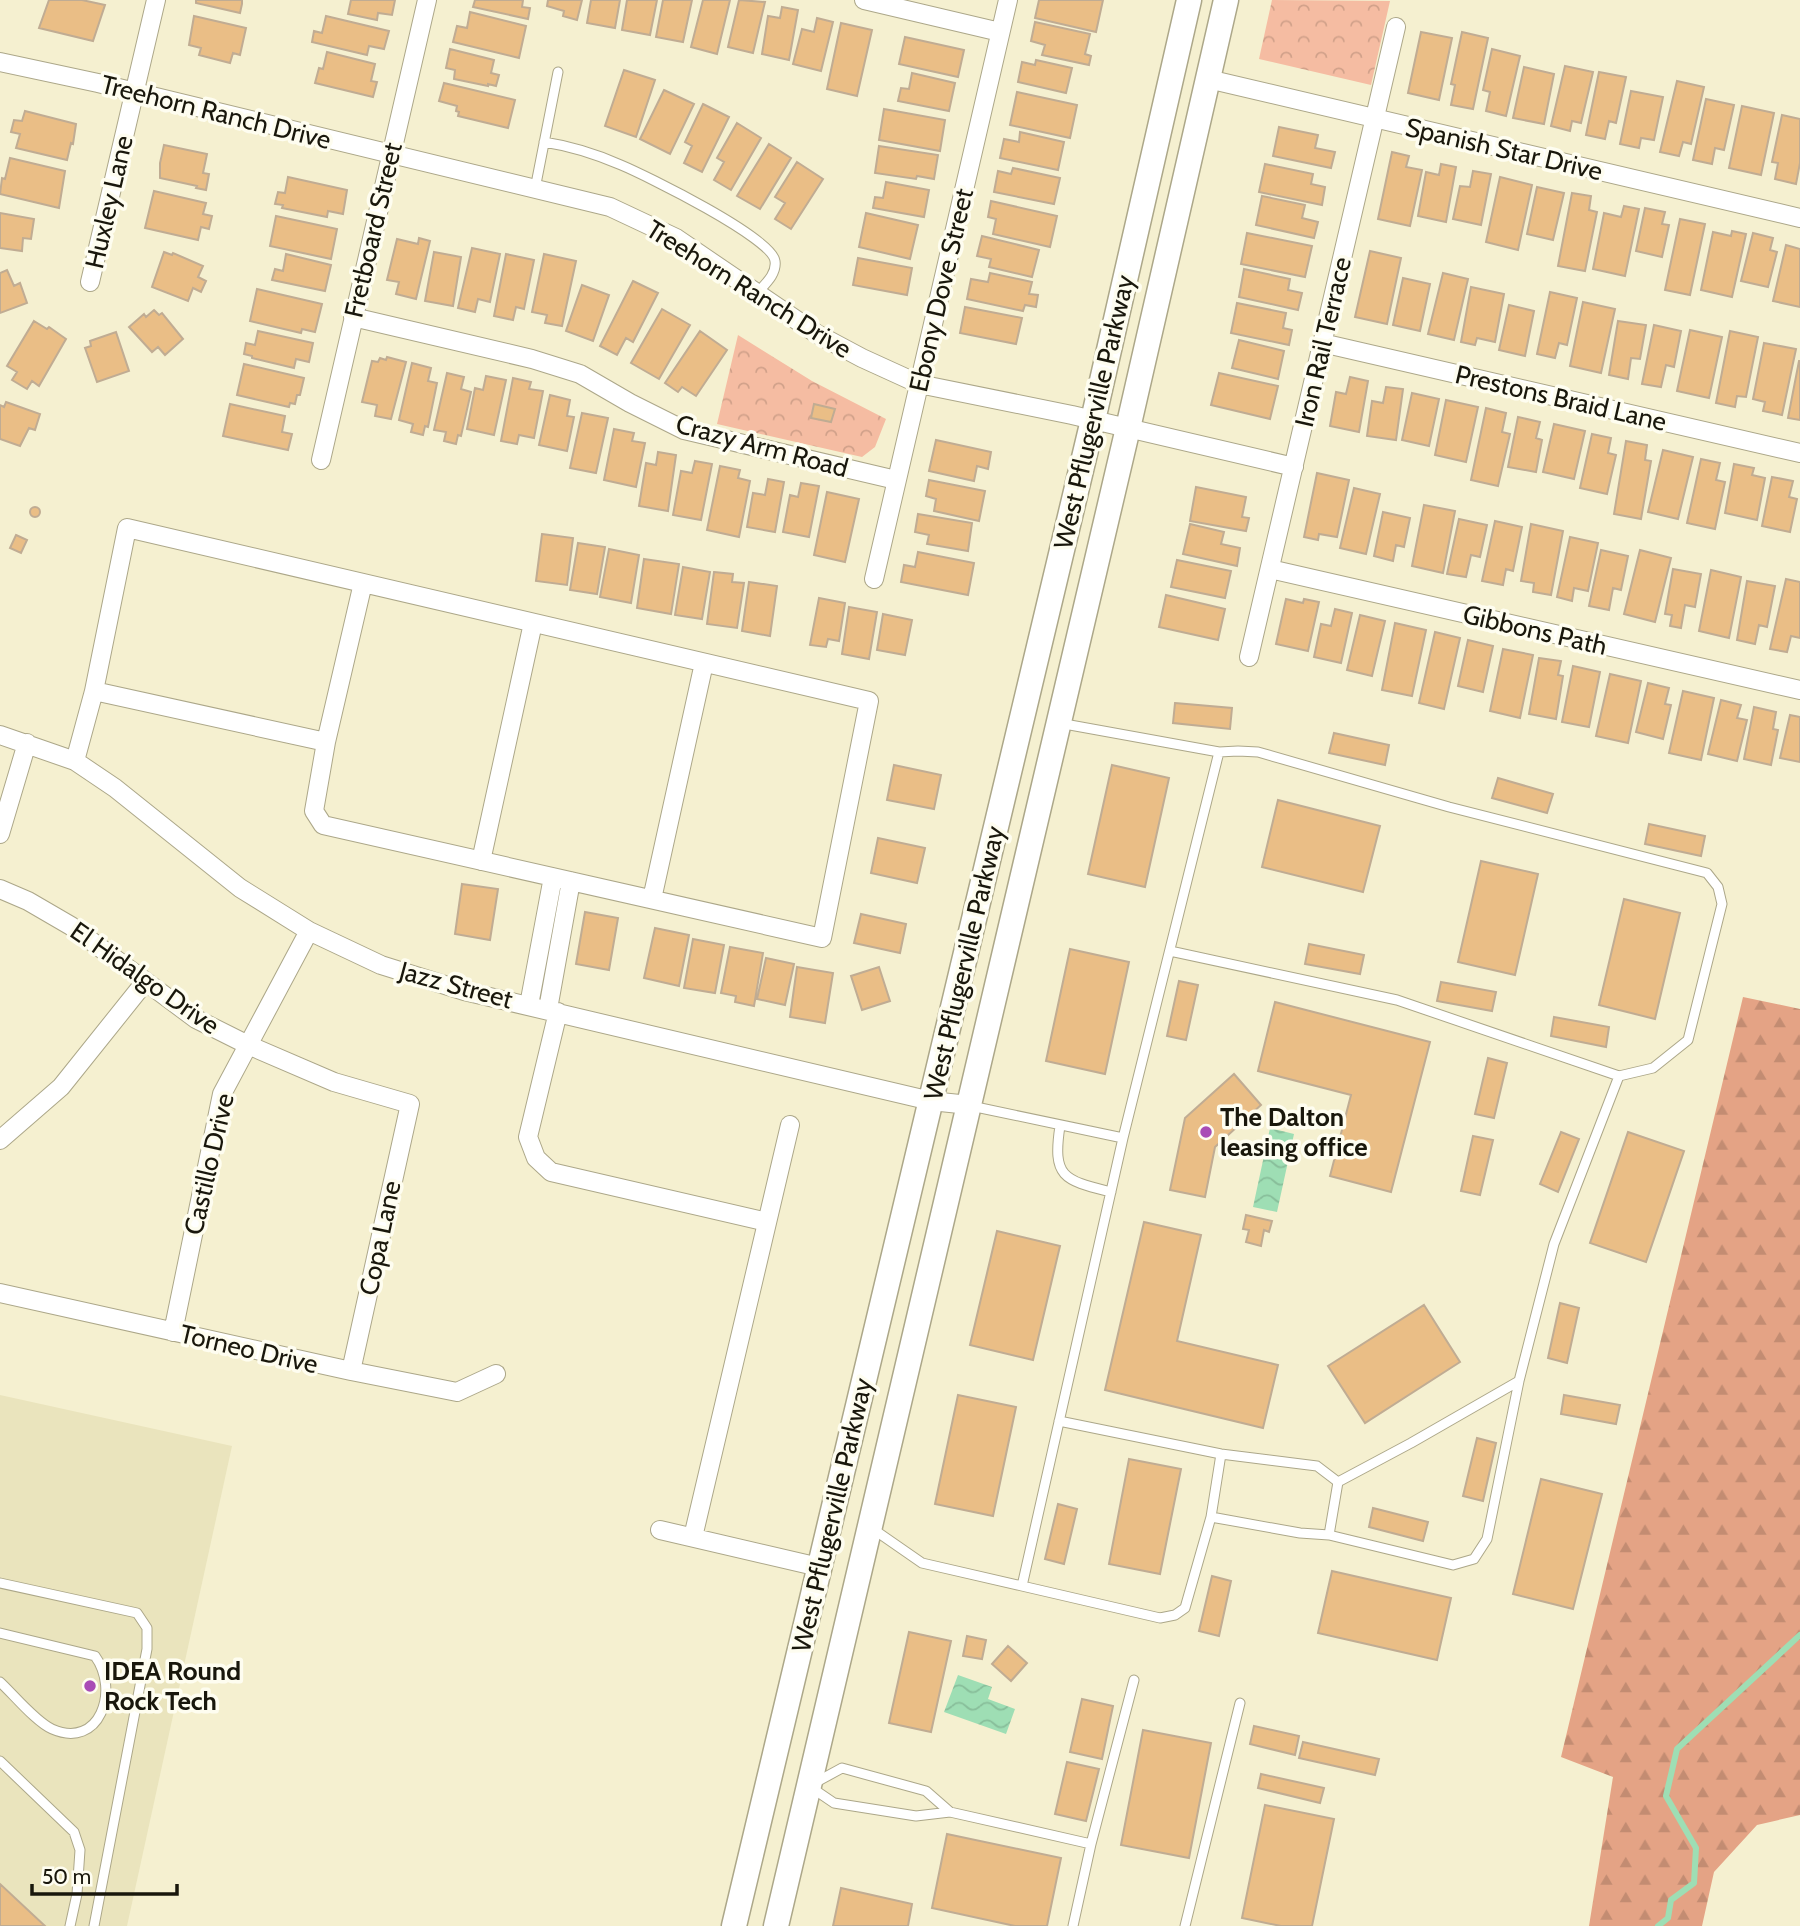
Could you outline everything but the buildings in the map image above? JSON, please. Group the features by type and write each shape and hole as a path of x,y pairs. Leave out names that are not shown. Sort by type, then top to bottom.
{"main road":[{"name":"West Pflugerville Parkway","path":"734,1926 1093,420 1189,0"},
{"name":"West Pflugerville Parkway","path":"776,1926 1226,0"},
{"path":"769,1776 808,1786"}],"street":[{"name":"Huxley Lane","path":"90,282 156,0"},
{"name":"Fretboard Street","path":"321,460 427,0"},
{"path":"864,0 1000,32"},
{"name":"Ebony Dove Street","path":"874,579 1008,0"},
{"name":"Iron Rail Terrace","path":"1249,657 1396,27"},
{"name":"Treehorn Ranch Drive","path":"0,62 134,91 610,208 676,238 817,334 873,364 919,384 1093,420 1294,467"},
{"name":"Spanish Star Drive","path":"1208,79 1800,218"},
{"name":"Crazy Arm Road","path":"352,317 532,359 580,374 684,430 896,480"},
{"name":"Prestons Braid Lane","path":"1322,344 1800,453"},
{"path":"75,761 94,691 127,528 363,583 704,663 869,701 822,938 323,825 314,811 363,583"},
{"name":"Gibbons Path","path":"1270,569 1800,690"},
{"path":"481,861 533,623"},
{"path":"652,899 704,663"},
{"path":"94,691 327,742"},
{"name":"Jazz Street","path":"0,735 75,761 115,788 240,888 309,931 381,965 464,991 931,1101 969,1105"},
{"path":"0,834 27,743"},
{"path":"529,1005 541,940 562,879"},
{"path":"562,879 560,944 553,1010 528,1137 536,1157 551,1172 767,1222"},
{"name":"El Hidalgo Drive","path":"0,889 28,901 71,926 196,1020 334,1082 410,1104"},
{"name":"Castillo Drive","path":"173,1332 222,1094 309,931"},
{"path":"541,940 560,944"},
{"path":"0,1140 61,1087 145,982"},
{"name":"Copa Lane","path":"351,1371 410,1104"},
{"path":"693,1537 790,1125"},
{"name":"Torneo Drive","path":"0,1293 457,1392 496,1374"},
{"path":"660,1530 819,1567"}],"lane":[{"path":"535,189 558,72"},
{"path":"544,142 566,145 620,164 688,197 759,242 776,263 772,275 757,293"},
{"path":"1059,723 1219,752 1258,752 1449,807 1707,873 1718,887 1722,904 1688,1040 1653,1068 1619,1076 1397,1000 1170,951"},
{"path":"1023,1586 1123,1138 1219,752"},
{"path":"1211,1517 1300,1533 1329,1535 1453,1565 1474,1559 1487,1538 1519,1381 1555,1244 1619,1076"},
{"path":"969,1105 1123,1138"},
{"path":"1060,1126 1056,1152 1059,1166 1067,1177 1077,1183 1111,1192"},
{"path":"1338,1482 1519,1381"},
{"path":"1059,1421 1221,1454 1317,1465 1338,1482"},
{"path":"870,1526 922,1563 1160,1618 1175,1615 1185,1608 1211,1517 1221,1454"},
{"path":"1329,1535 1338,1482"},
{"path":"0,1583 137,1614 147,1628 147,1649 94,1926"},
{"path":"0,1633 95,1656 105,1672 107,1684 97,1721 82,1732 68,1734 51,1728 0,1682"},
{"path":"1073,1926 1091,1844 1134,1679"},
{"path":"1185,1926 1240,1703"},
{"path":"0,1761 75,1832 80,1850 77,1894 70,1926"},
{"path":"950,1812 926,1791 842,1768 808,1786 834,1803 916,1816 950,1812 1091,1844"}],"shaded area":[{"name":"IDEA Round Rock Tech","path":"0,1395 232,1446 127,1926 0,1926"}],"green space":[{"path":"1272,0 1390,1 1371,85 1259,59"},
{"path":"738,335 812,381 886,419 875,447 862,457 717,424"},
{"path":"1743,997 1800,1009 1800,1815 1757,1825 1714,1872 1702,1926 1589,1926 1613,1777 1561,1757"}],"water":[{"path":"1270,1128 1294,1134 1277,1212 1253,1207"},
{"path":"958,1675 992,1687 988,1699 1015,1709 1006,1734 944,1712"}],"waterway":[{"path":"1658,1926 1668,1918 1671,1900 1694,1883 1696,1848 1666,1796 1677,1749 1800,1635"}],"place":[{"name":"The Dalton leasing office","path":"1206,1132"},
{"name":"IDEA Round Rock Tech","path":"90,1686"}]}
